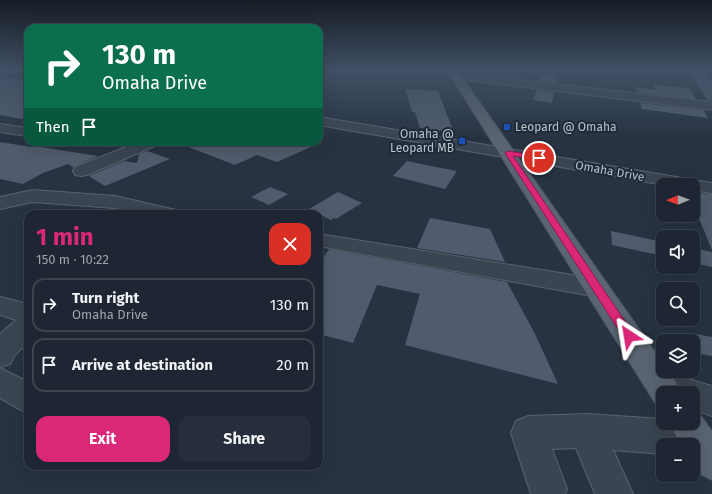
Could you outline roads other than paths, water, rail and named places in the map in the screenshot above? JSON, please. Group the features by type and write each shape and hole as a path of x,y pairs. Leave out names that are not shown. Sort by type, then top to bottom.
{"main road":[{"path":"468,93 597,288 668,386"}],"street":[{"path":"611,93 712,106"},
{"name":"Omaha Drive","path":"323,122 712,188"},
{"path":"0,128 24,131"},
{"path":"81,171 142,146"},
{"path":"0,203 33,196 115,202 151,210"},
{"path":"323,241 597,288"},
{"path":"0,306 24,313"},
{"path":"0,355 3,348 24,330"},
{"path":"0,382 24,396"},
{"path":"700,397 712,401"},
{"path":"586,431 614,494"},
{"path":"548,489 528,433 586,431 664,438"}],"place":[{"name":"Leopard @ Omaha","path":"507,127"},
{"name":"Omaha @ Leopard MB","path":"462,141"}]}
